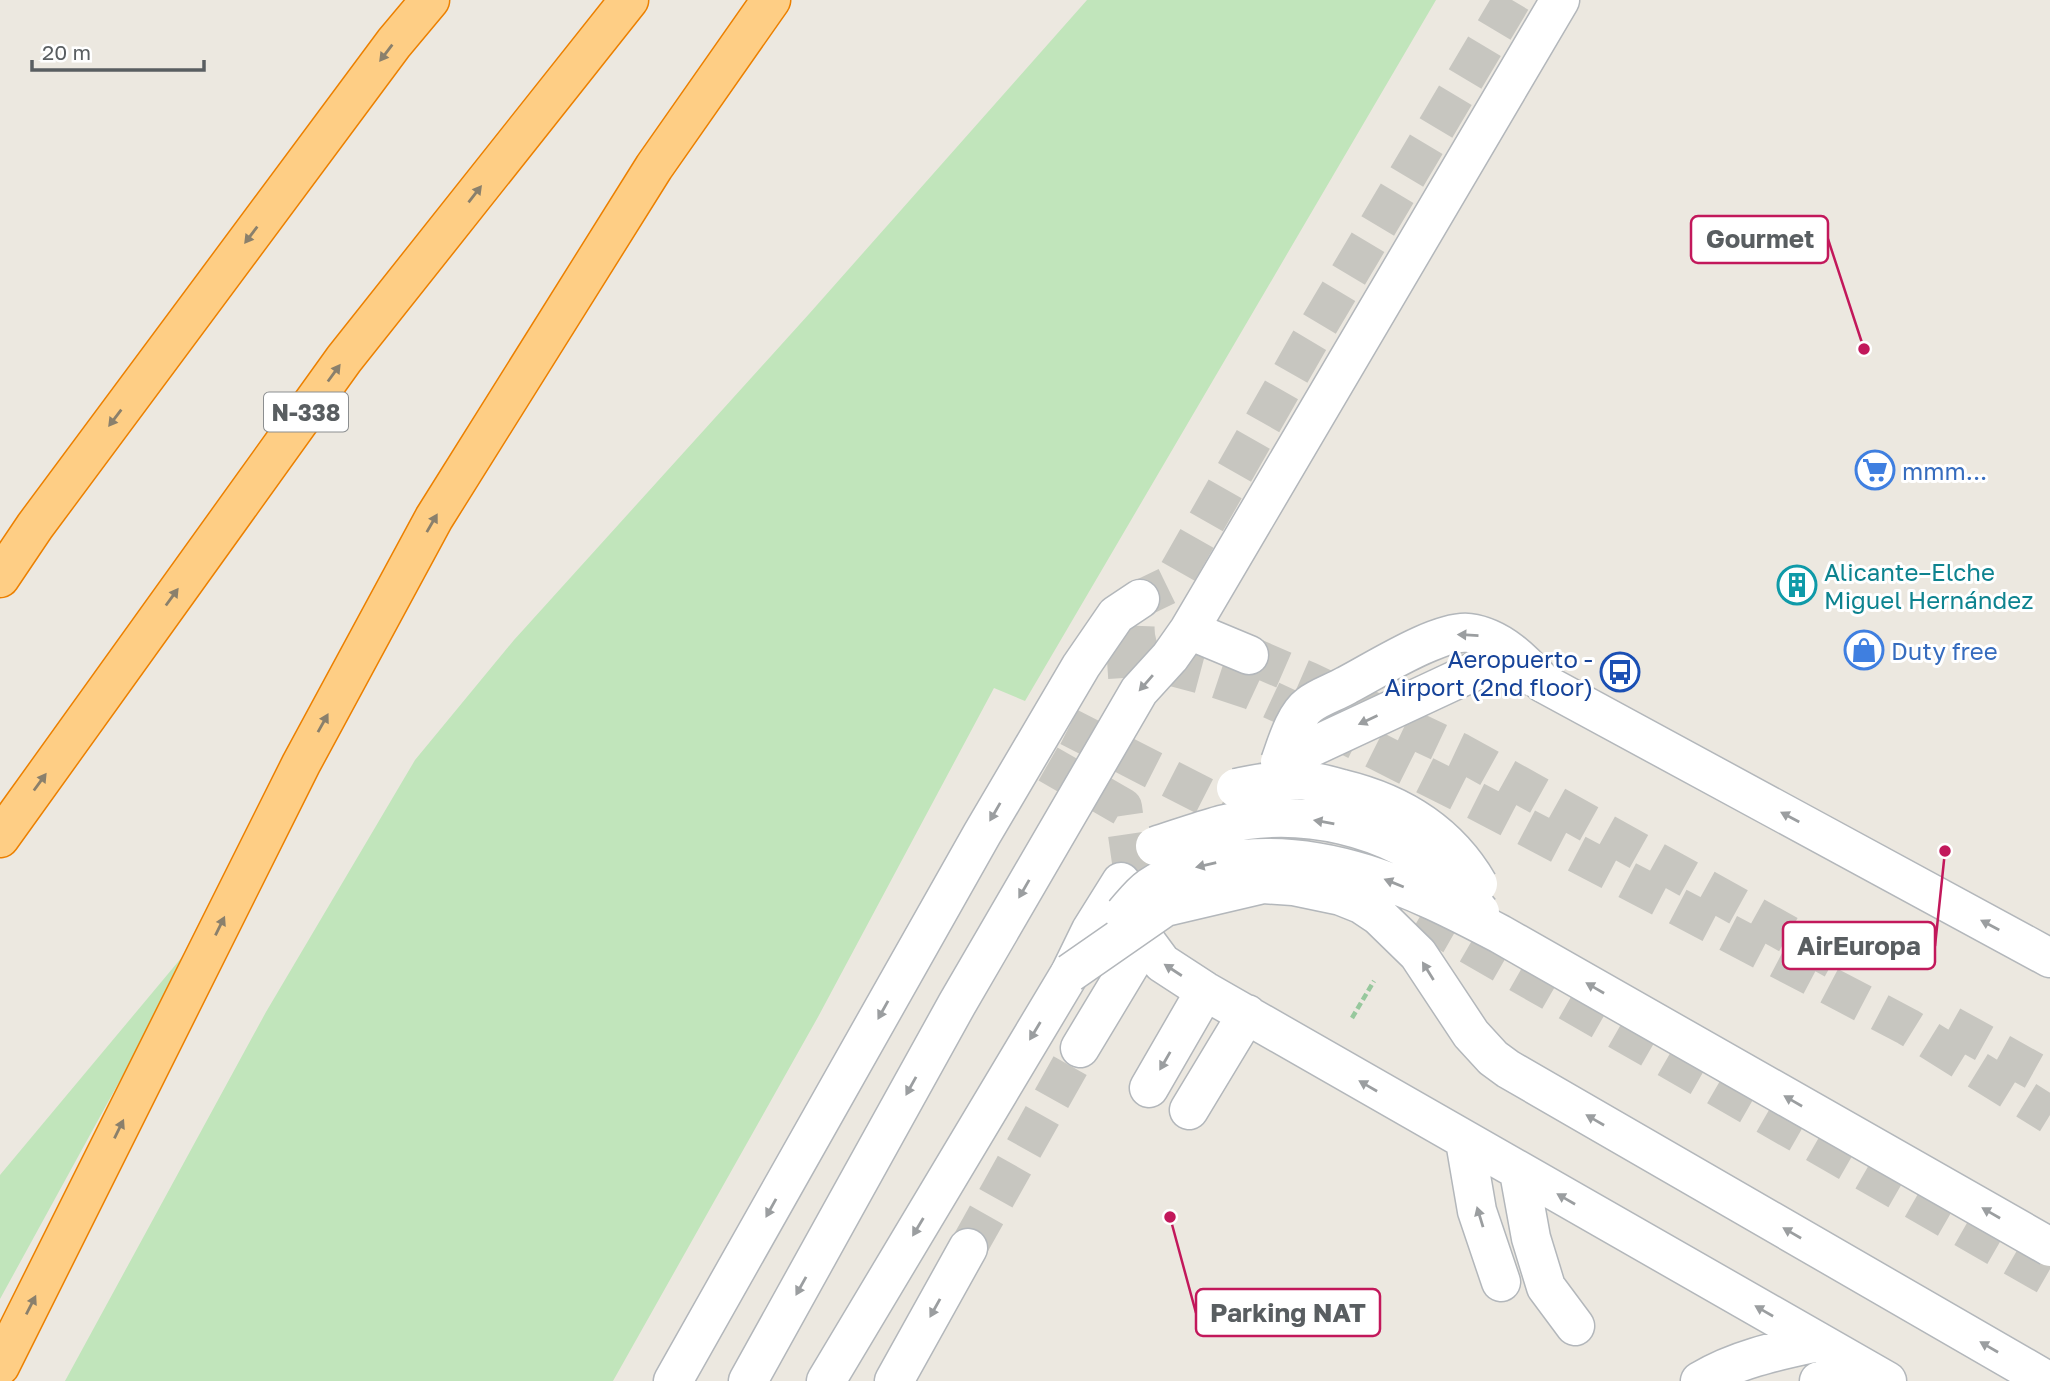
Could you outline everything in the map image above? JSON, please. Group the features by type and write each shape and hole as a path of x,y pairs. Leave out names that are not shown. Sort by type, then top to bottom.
{"highway":[{"path":"0,578 35,526 385,54 430,0"},
{"name":"N-338","path":"0,838 344,359 629,0"},
{"path":"0,1366 301,764 435,518 654,167 771,0"}],"street":[{"path":"748,1381 957,1004 1139,691 1170,657 1189,630 1560,0"},
{"path":"673,1381 1060,722 1094,663 1116,615 1140,599"},
{"path":"1189,630 1249,655"},
{"path":"826,1381 1070,973 1091,930 1121,882 1174,830 1256,774 1280,762 1290,734 1307,706 1413,649 1445,636 1466,632 1485,636 1507,649 1544,682 2050,958"},
{"path":"1236,788 1300,780 1356,792 1412,815 1438,835 1466,863 1484,894 1500,934"},
{"path":"1155,846 1224,824 1267,819 1313,820 1360,828 1395,844 1451,880 1500,934"},
{"path":"1070,973 1148,889 1171,874 1239,859 1305,859 1376,876 1440,902 1500,934 2050,1247"},
{"path":"1070,973 1166,907 1219,893 1263,884 1293,886 1361,904 1379,916 1418,954 1471,1034 1493,1058 1508,1069 2048,1381"},
{"path":"1080,1048 1145,940 1162,963 1205,991 1880,1377"},
{"path":"1149,1088 1205,991"},
{"path":"1189,1110 1247,1014"},
{"path":"1465,1141 1477,1211 1501,1282"},
{"path":"1519,1172 1531,1238 1546,1287 1575,1326"},
{"path":"894,1381 968,1248"},
{"path":"1700,1381 1720,1368 1753,1356 1818,1342"},
{"path":"1819,1381 1880,1377"}],"green space":[{"path":"1087,0 1436,0 1025,701 994,688 818,1017 613,1381 65,1381 266,1012 415,760 514,640 809,314"},
{"path":"198,938 0,1299 0,1175"}],"tunnel":[{"path":"1147,661 1136,639 1140,599 1171,584 1307,345 1512,0"},
{"path":"1249,655 1460,752 1834,960"},
{"path":"1107,660 1138,658 1213,678 1252,691 1325,725 1908,1027 2050,1115"},
{"path":"1069,727 1251,820 2050,1278"},
{"path":"1048,764 1123,807 1131,862 1134,916"},
{"path":"1951,1025 2050,1080"},
{"path":"968,1248 1080,1048"}],"place":[{"name":"Gourmet","path":"1864,349"},
{"name":"mmm...","path":"1875,470"},
{"name":"Alicante–Elche Miguel Hernández","path":"1797,585"},
{"name":"Duty free","path":"1864,650"},
{"name":"Aeropuerto - Airport (2nd floor)","path":"1620,672"},
{"name":"AirEuropa","path":"1945,851"},
{"name":"Parking NAT","path":"1170,1217"}]}
